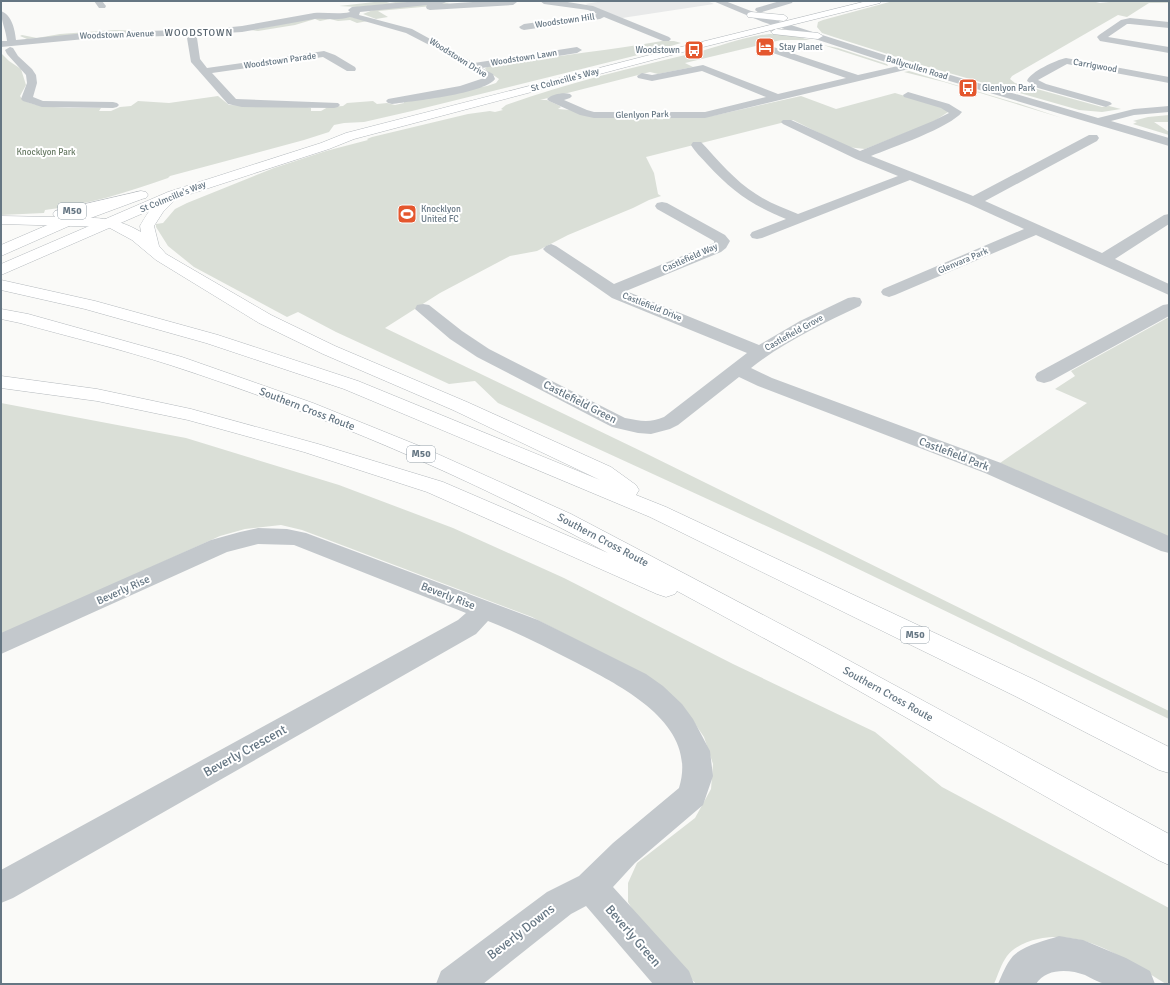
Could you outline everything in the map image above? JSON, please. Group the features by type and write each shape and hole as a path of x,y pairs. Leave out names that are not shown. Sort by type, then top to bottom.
{"main road":[{"path":"749,33 754,30 757,24 755,12 783,18 819,15 877,1"},
{"path":"818,36 810,30 807,23 819,15"},
{"name":"St Colmcille's Way","path":"1,251 64,223 192,177 306,144 350,136 819,15"},
{"path":"749,33 780,32 818,36"},
{"name":"St Colmcille's Way","path":"1,270 173,195 325,146 350,136"},
{"name":"M50","path":"1,219 59,214 141,195"},
{"path":"151,246 147,226 157,210 173,195"},
{"name":"M50","path":"1,219 64,223 110,223 134,232 151,246 161,257 265,319 329,350 460,406 603,472 658,512"},
{"name":"M50","path":"1,285 89,305 212,339 351,385 658,512 1025,688 1169,761"},
{"name":"Southern Cross Route","path":"1,314 22,318 176,361 306,407 415,451 563,519 817,654 1169,850"},
{"name":"M50","path":"1,382 97,395 191,415 311,448 434,487 817,654"}],"street":[{"name":"Woodstown Avenue","path":"6,46 25,46 28,45 27,42 111,37 158,32 245,31 330,12 337,17 353,13 444,1"},
{"path":"544,1 582,6 666,39"},
{"name":"Ballycullen Road","path":"717,1 755,12 781,25 909,66 1169,142"},
{"path":"755,12 789,1"},
{"path":"396,11 453,3 513,2"},
{"path":"320,5 330,12"},
{"name":"Woodstown Drive","path":"353,13 409,31 489,76 490,79 488,82 474,86 392,101"},
{"name":"Woodstown Hill","path":"524,27 607,15"},
{"path":"2,16 8,25 6,46 14,59 24,66 31,77 32,82 27,99 42,104 113,105"},
{"path":"44,35 92,30 158,32 272,19"},
{"path":"1169,25 1130,21 1124,22 1102,36 1103,39 1112,41 1169,50"},
{"path":"64,44 111,37 192,38 312,22"},
{"path":"192,38 195,60 232,102 334,105"},
{"path":"761,46 857,78"},
{"name":"Woodstown Lawn","path":"472,66 577,50"},
{"name":"Woodstown Parade","path":"206,71 324,54 331,56 351,69"},
{"name":"Carrigwood","path":"1106,104 1042,86 1032,81 1033,78 1066,61 1169,80"},
{"path":"690,63 776,97"},
{"name":"Glenlyon Park","path":"566,96 553,99 584,113 594,115 704,114 909,66"},
{"path":"642,76 652,78 703,68"},
{"path":"860,156 952,117 956,112 945,106 908,95"},
{"path":"1097,121 1134,112 1169,109"},
{"path":"787,122 860,156 974,200 1169,290"},
{"path":"974,200 1093,138"},
{"path":"697,145 733,183 758,202 796,218"},
{"path":"757,235 796,218 909,176"},
{"name":"Castlefield Way","path":"612,291 709,252 722,244 720,238 662,206"},
{"path":"1103,259 1169,218"},
{"name":"Glenvara Park","path":"889,292 1037,229"},
{"name":"Castlefield Drive","path":"551,248 612,291 760,352"},
{"name":"Castlefield Grove","path":"737,369 760,352 806,325 854,302"},
{"path":"1044,377 1169,309"},
{"name":"Castlefield Green","path":"423,310 483,353 619,422 638,427 651,428 671,421 737,369"},
{"name":"Castlefield Park","path":"737,369 765,382 1022,480 1169,545"},
{"name":"Beverly Rise","path":"1,644 219,546 253,535 270,534 298,538 529,627 636,682 653,694 672,712 683,727 695,751 698,776 692,796 624,853 591,887"},
{"name":"Beverly Crescent","path":"1,888 467,627 484,610"},
{"name":"Beverly Downs","path":"454,984 559,903 591,887"},
{"name":"Beverly Green","path":"591,887 676,984"},
{"path":"1016,984 1026,968 1039,960 1059,953 1083,957 1114,970 1137,984"}],"shaded area":[{"path":"604,1 707,1 714,4 622,18 585,4"}],"green space":[{"path":"383,1 390,3 401,1 425,1 357,7 339,6"},
{"path":"893,1 1092,1 1100,3 1118,1 1169,1 1169,3 1149,3 1127,17 1118,15 1012,76 1010,79 1015,83 1102,107 1109,106 1121,109 1102,112 1079,110 928,67 822,33 817,27 818,22 823,20"},
{"path":"441,2 450,3 444,5 378,11 388,17 376,19 363,14 373,10"},
{"path":"318,17 351,17 368,21 357,23 350,20 338,21 330,19 320,21 315,19 295,25 258,31 251,30"},
{"path":"115,30 156,31 27,39 20,36 22,35 37,38 60,34"},
{"name":"Knocklyon United FC","path":"770,34 792,35 810,40 781,40 685,63 693,67 658,74 650,72 540,100 547,100 561,107 558,109 570,110 582,114 712,116 801,96 836,109 895,93 945,108 948,112 933,122 865,149 847,147 793,120 646,157 654,173 658,194 661,196 568,235 537,251 510,256 440,293 385,328 643,452 1169,711 1169,719 823,552 498,403 475,381 449,384 336,332 298,312 287,317 194,267 168,246 156,227 156,224 163,223 175,209 187,203 274,168 326,151 368,140 367,139 372,137 468,114 503,110 501,109 506,105 576,83 703,51 741,39"},
{"name":"Knocklyon Park","path":"662,41 674,41 681,43 412,111 364,122 334,125 329,132 304,140 170,176 138,188 77,205 45,210 44,213 1,215 1,53 9,61 21,69 26,85 20,96 25,101 44,106 101,108 99,111 111,111 120,107 131,106 138,101 169,103 218,96 229,105 307,107 311,108 311,111 321,111 328,107 343,106 347,103 373,101 377,104 387,103 395,105 404,103 404,101 409,99 487,86 496,83 499,79 486,70 485,68 489,66"},
{"path":"823,45 838,48 887,64 888,66"},
{"path":"909,71 1062,118 944,82 904,72"},
{"path":"1169,115 1169,122 1154,122 1169,132 1169,135 1133,124 1137,122 1133,121 1148,117"},
{"path":"1169,317 1169,537 1000,463 1087,403 1055,389 1075,376 1071,371"},
{"path":"1,403 186,438 339,485 453,528 564,578 733,664 875,732 942,787 1169,908 1169,984 1166,984 1105,949 1073,939 1056,937 1034,940 1013,950 1001,966 994,984 696,984 641,924 628,902 628,883 637,863 695,818 711,789 713,764 704,737 685,709 626,666 532,617 302,530 281,525 245,529 220,536 1,635"}],"place":[{"name":"Stay Planet","path":"765,47"},
{"name":"Woodstown","path":"694,50"},
{"name":"Glenlyon Park","path":"968,88"},
{"name":"Knocklyon United FC","path":"407,214"}],"district":[{"name":"WOODSTOWN","path":"199,33"}]}
